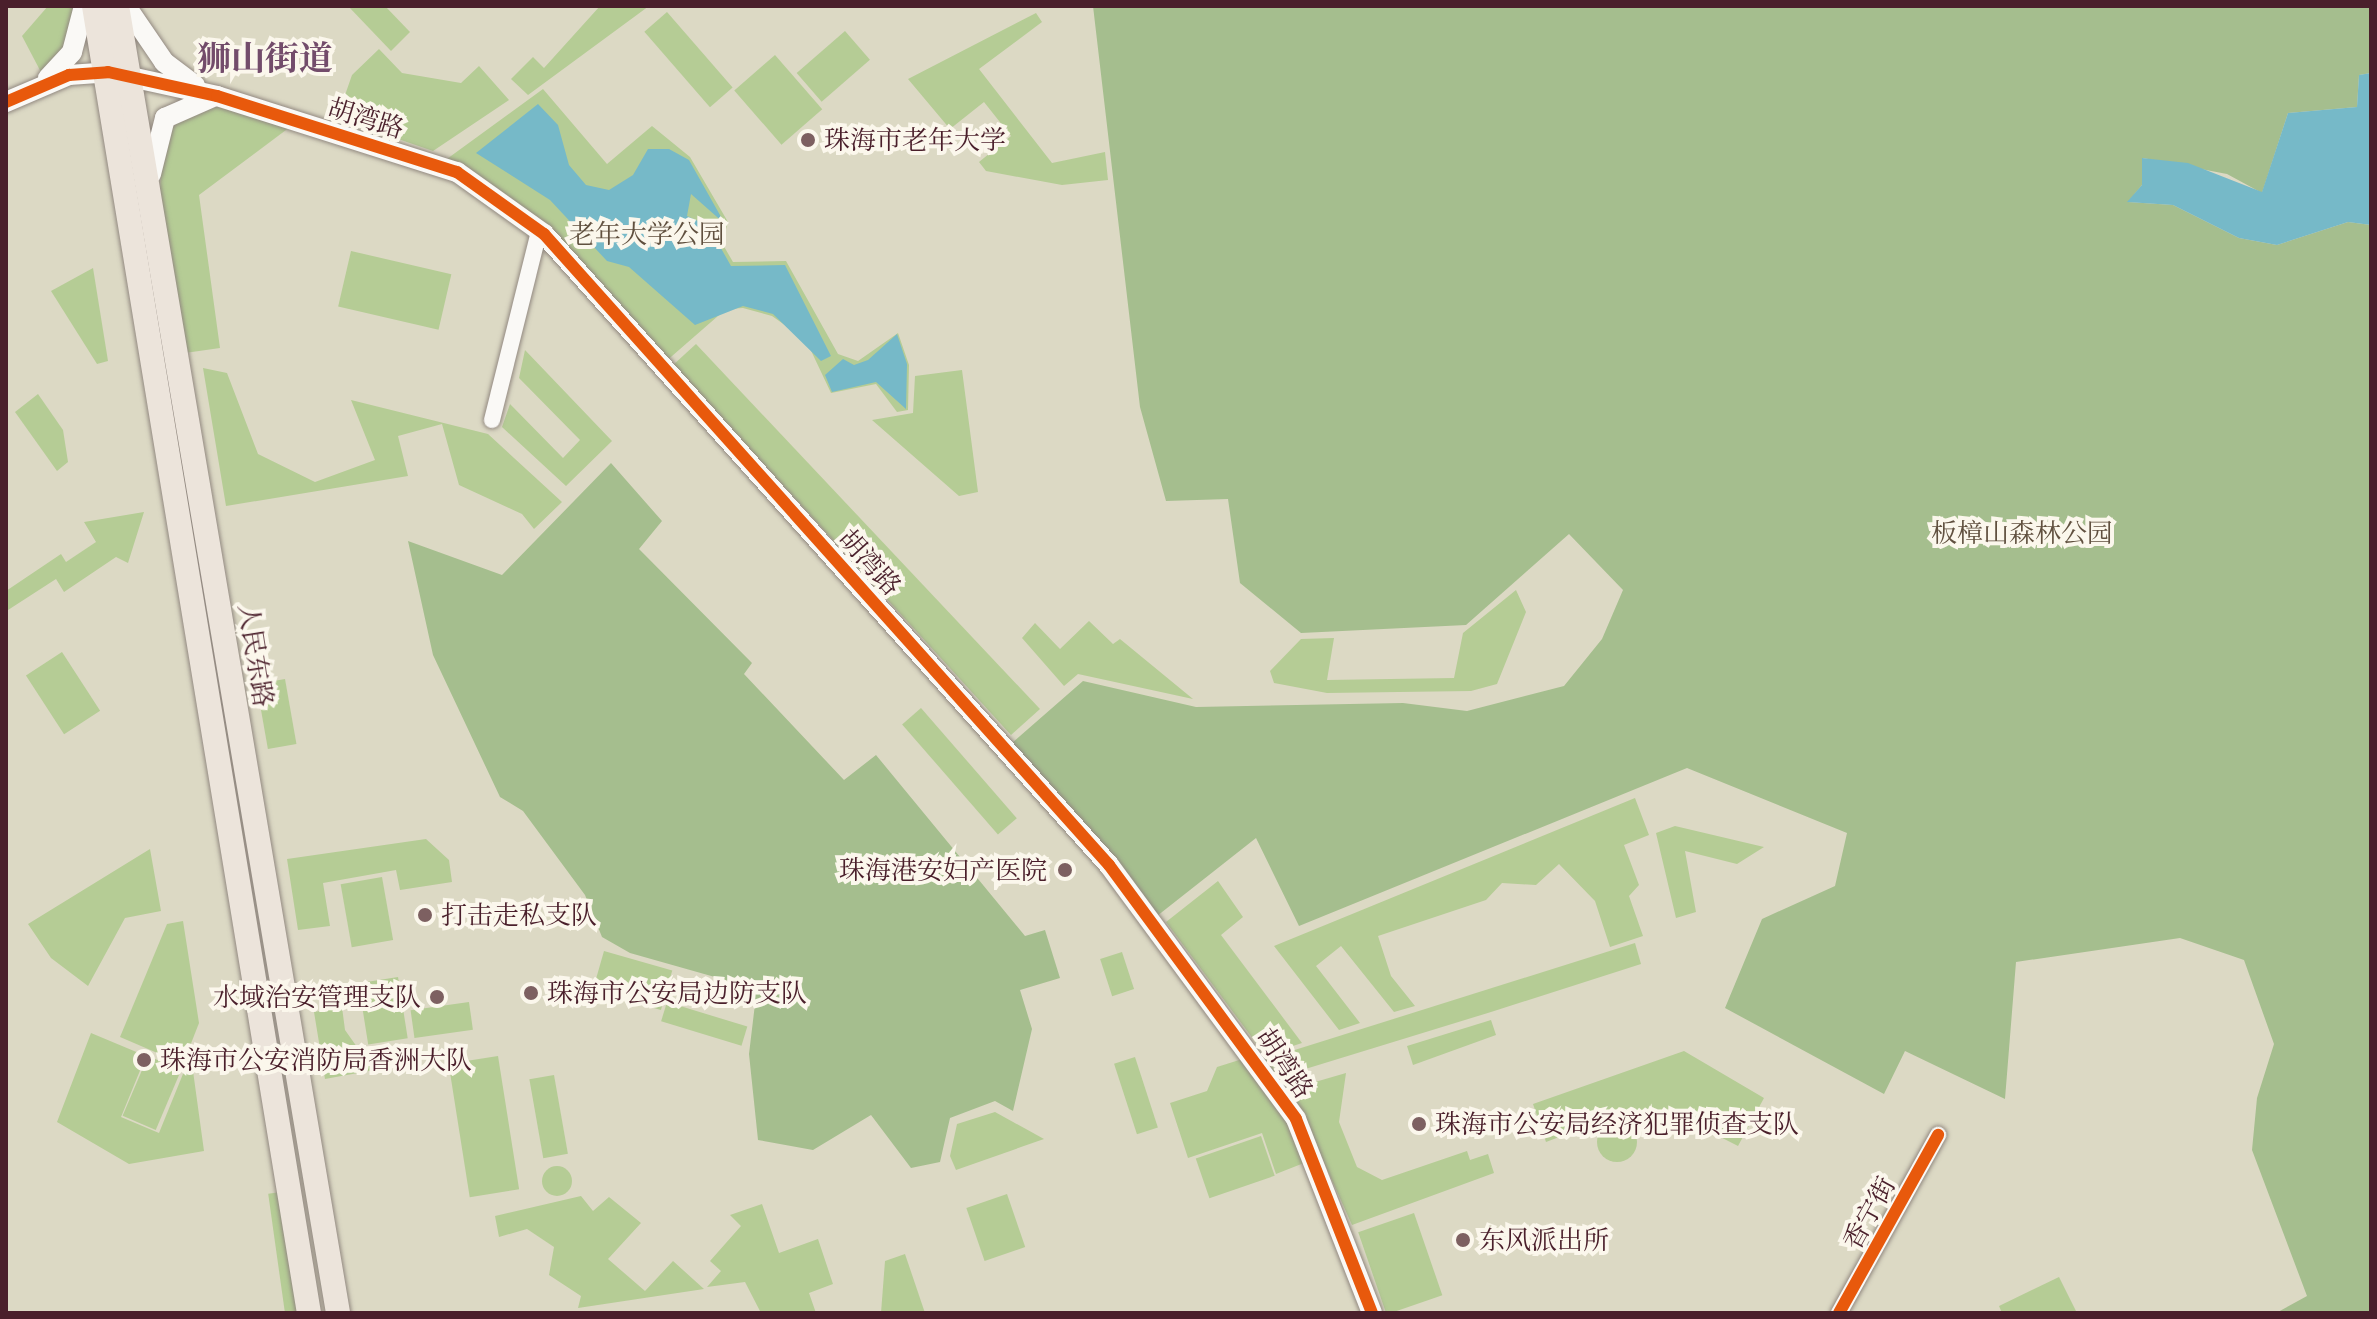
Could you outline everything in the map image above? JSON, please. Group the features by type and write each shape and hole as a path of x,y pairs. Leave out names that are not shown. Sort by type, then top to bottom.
{"main road":[{"name":"人民东路","path":"94,6 120,74 152,204 338,1313"},
{"name":"人民东路","path":"117,6 120,74 309,1313"}],"street":[{"path":"6,102 32,89 72,52 84,6"},
{"path":"126,6 164,62 217,96"},
{"path":"32,89 120,74"},
{"name":"胡湾路","path":"120,74 217,96 457,172 539,231 1109,865 1296,1119 1372,1313"},
{"path":"152,204 154,149 165,118 217,96"},
{"path":"492,420 539,231"},
{"name":"香宁街","path":"1839,1313 1938,1135"}],"green space":[{"path":"48,6 81,7 69,46 43,76 22,36"},
{"path":"348,6 385,6 410,32 391,51"},
{"path":"600,6 649,6 528,95 511,79 533,57 544,68"},
{"name":"板樟山森林公园","path":"1093,6 2371,6 2371,73 2359,75 2357,107 2288,113 2262,193 2227,174 2143,158 2142,185 2128,202 2173,205 2239,238 2277,245 2348,222 2371,225 2371,1313 2276,1313 2307,1296 2252,1150 2257,1098 2274,1044 2244,960 2180,938 2016,962 2005,1099 1905,1051 1884,1094 1725,1008 1762,919 1835,886 1847,833 1687,768 1299,926 1256,838 1157,916 1012,743 1083,681 1196,707 1403,703 1467,711 1564,686 1602,639 1623,590 1569,534 1466,625 1301,633 1240,583 1228,499 1166,501 1140,407"},
{"path":"667,12 733,87 710,107 644,32"},
{"path":"1036,13 1042,22 979,69 1052,163 1105,152 1108,180 1062,185 986,171 979,162 1011,136 984,102 950,129 908,79"},
{"path":"845,31 870,60 822,102 797,73"},
{"path":"379,49 402,73 461,83 479,66 509,100 433,151 337,118 352,75"},
{"path":"775,55 822,109 781,145 734,90"},
{"name":"老年大学公园","path":"543,89 607,164 652,126 690,157 728,222 722,243 733,262 786,261 838,354 858,361 898,333 909,365 908,410 897,412 876,384 831,393 806,340 772,316 743,308 726,309 664,363 545,233 440,164"},
{"path":"218,104 290,127 199,195 220,348 185,353 159,205 163,139 188,110"},
{"path":"351,251 451,274 439,330 338,307"},
{"path":"93,268 108,361 97,364 51,291"},
{"path":"696,344 1040,709 1011,735 673,365"},
{"path":"525,350 612,441 566,486 502,427 510,404 563,458 580,440 519,378"},
{"path":"203,368 227,373 258,454 315,482 375,460 351,400 488,434 562,502 534,529 522,514 459,485 442,424 398,436 408,476 226,506"},
{"path":"962,370 978,492 959,496 872,420 913,413 915,376"},
{"path":"38,394 63,430 68,462 57,471 15,412"},
{"path":"611,463 662,521 639,549 752,663 744,674 844,780 876,755 1025,936 1045,930 1060,978 1020,990 1032,1029 1013,1111 995,1101 950,1118 940,1162 911,1168 871,1115 813,1150 758,1140 749,1054 755,1004 736,983 630,953 602,937 585,895 523,811 500,797 433,655 408,541 502,575"},
{"path":"144,512 128,563 116,557 64,592 56,579 8,610 6,591 61,554 66,562 96,542 84,522"},
{"path":"1516,590 1526,612 1497,684 1471,691 1327,693 1274,683 1270,671 1301,639 1334,638 1327,680 1454,678 1463,633"},
{"path":"1089,621 1113,644 1120,639 1193,699 1078,674 1064,686 1022,638 1035,623 1060,649"},
{"path":"62,652 100,711 64,734 26,675"},
{"path":"285,679 296,744 268,749 256,684"},
{"path":"921,708 1017,818 998,835 902,724"},
{"path":"1635,798 1649,835 1624,845 1639,885 1629,896 1643,936 1610,947 1595,901 1559,864 1536,885 1502,883 1486,900 1378,936 1391,976 1415,1006 1394,1012 1341,946 1316,966 1360,1023 1339,1030 1274,946"},
{"path":"1675,826 1764,847 1737,864 1685,851 1696,912 1676,918 1656,833"},
{"path":"426,839 449,860 452,882 400,890 396,870 323,883 330,926 298,930 287,859"},
{"path":"150,849 161,911 125,918 88,986 51,958 28,924"},
{"path":"382,877 393,940 352,947 341,884"},
{"path":"1218,881 1243,917 1221,935 1302,1043 1265,1055 1166,922"},
{"path":"183,921 199,1023 183,1064 120,1037 167,924"},
{"path":"1635,943 1641,964 1491,1012 1276,1078 1263,1060"},
{"path":"604,951 672,971 661,1010 593,990"},
{"path":"1122,952 1134,989 1112,996 1100,959"},
{"path":"398,977 408,1038 368,1044 358,983"},
{"path":"469,1002 473,1030 414,1038 411,1010"},
{"path":"667,1002 747,1027 741,1046 661,1021"},
{"path":"342,1007 345,1030 362,1054 416,1051 418,1062 325,1079 314,1012"},
{"path":"1491,1020 1496,1035 1413,1065 1407,1046"},
{"path":"91,1033 146,1056 121,1117 159,1133 185,1069 193,1071 204,1151 129,1164 57,1122"},
{"path":"1684,1051 1764,1098 1738,1146 1685,1119 1628,1111 1546,1142 1533,1104"},
{"path":"148,1056 181,1070 156,1130 123,1116"},
{"path":"498,1056 519,1189 470,1197 449,1064"},
{"path":"1252,1056 1309,1161 1276,1174 1262,1133 1188,1158 1170,1103 1207,1091 1217,1067"},
{"path":"1135,1057 1158,1127 1137,1134 1114,1064"},
{"path":"1346,1073 1339,1122 1357,1167 1382,1180 1467,1151 1470,1160 1488,1154 1494,1173 1352,1225 1291,1089"},
{"path":"554,1075 568,1154 543,1158 529,1079"},
{"path":"995,1112 1044,1139 956,1170 950,1156 957,1124"},
{"path":"1617,1122 1631,1128 1637,1142 1631,1156 1617,1162 1603,1156 1597,1142 1603,1128"},
{"path":"1261,1136 1275,1176 1209,1198 1196,1158"},
{"path":"557,1166 563,1167 571,1175 571,1187 563,1195 557,1196 551,1195 543,1187 542,1181 543,1175 551,1167"},
{"path":"288,1191 305,1313 285,1313 268,1194"},
{"path":"1007,1194 1025,1247 985,1261 966,1208"},
{"path":"581,1196 593,1211 609,1197 641,1223 608,1259 645,1291 673,1261 704,1289 578,1308 581,1296 549,1275 554,1247 527,1229 499,1237 495,1216"},
{"path":"762,1204 779,1253 818,1239 833,1284 809,1293 816,1313 761,1313 745,1282 707,1287 721,1271 710,1261 741,1226 730,1215"},
{"path":"1414,1213 1442,1295 1386,1313 1358,1232"},
{"path":"905,1254 925,1313 881,1313 885,1261"},
{"path":"2059,1277 2077,1313 2002,1313 1999,1306"}],"water":[{"path":"2371,73 2371,225 2348,222 2277,245 2239,238 2173,205 2127,202 2142,185 2142,158 2188,163 2262,192 2288,113 2357,107 2359,75"},
{"path":"538,104 558,125 569,165 586,185 609,190 633,175 648,149 669,149 689,160 725,224 691,194 687,216 698,221 698,236 718,243 731,266 785,265 831,356 821,361 773,314 743,306 695,325 629,267 607,261 550,200 476,153"},
{"path":"897,334 907,364 906,409 876,382 832,392 825,375 843,359 854,365 868,360"}],"cycle path":[{"path":"6,102 69,75 108,72 217,96 457,172 544,234 1109,865 1296,1119 1372,1313"},
{"path":"1839,1313 1938,1135"}],"place":[{"name":"珠海市老年大学","path":"808,140"},
{"name":"珠海港安妇产医院","path":"1065,870"},
{"name":"打击走私支队","path":"425,915"},
{"name":"珠海市公安局边防支队","path":"531,993"},
{"name":"水域治安管理支队","path":"437,997"},
{"name":"珠海市公安消防局香洲大队","path":"144,1060"},
{"name":"珠海市公安局经济犯罪侦查支队","path":"1419,1124"},
{"name":"东风派出所","path":"1463,1240"}],"district":[{"name":"狮山街道","path":"265,58"}]}
